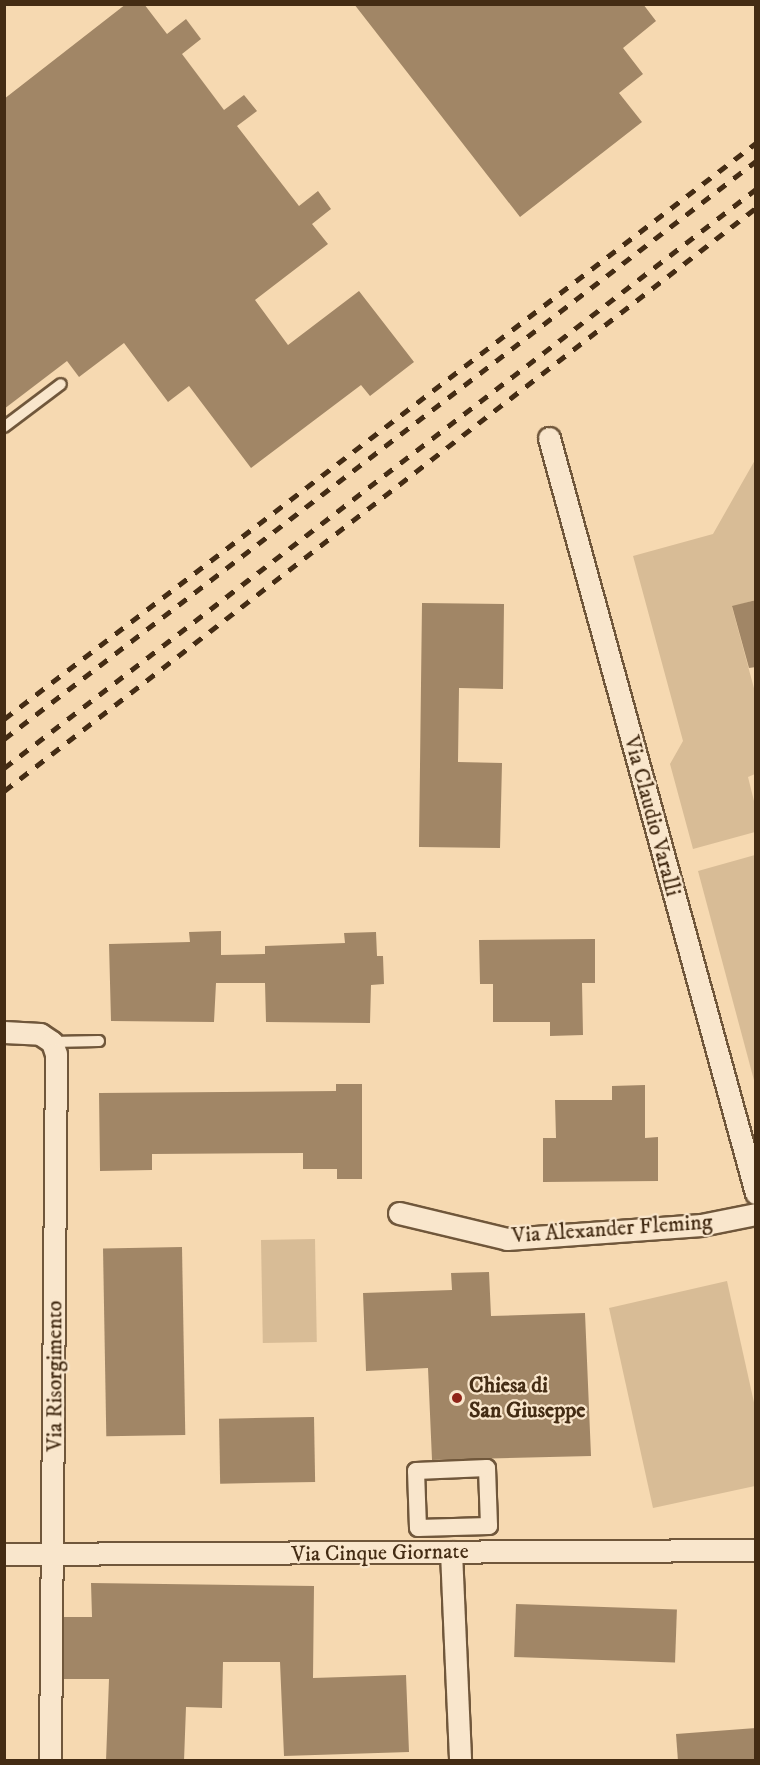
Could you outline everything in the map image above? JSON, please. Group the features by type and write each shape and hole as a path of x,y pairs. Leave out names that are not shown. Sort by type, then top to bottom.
{"street":[{"name":"Via Claudio Varalli","path":"549,438 756,1193"},
{"path":"4,1032 40,1034 52,1042"},
{"name":"Via Risorgimento","path":"50,1761 57,1073 52,1042"},
{"name":"Via Alexander Fleming","path":"399,1213 507,1239 701,1225 756,1214"},
{"path":"487,1468 489,1526 418,1528 416,1471 487,1468"},
{"name":"Via Cinque Giornate","path":"4,1554 756,1550"},
{"path":"450,1552 460,1761"}],"lane":[{"path":"4,428 60,384"},
{"path":"52,1042 99,1041"}],"shaded area":[{"path":"755,460 755,600 732,607 755,692 755,774 748,777 755,805 755,832 693,849 670,764 683,741 633,556 713,534"},
{"path":"756,855 755,1084 698,871"},
{"path":"315,1239 317,1342 263,1343 261,1240"},
{"path":"727,1281 755,1407 755,1486 653,1508 609,1308"}],"building":[{"path":"126,4 144,4 167,34 186,19 201,39 182,54 224,110 244,95 257,111 237,126 299,206 318,191 331,209 312,224 328,244 255,300 288,345 359,291 414,362 370,396 361,385 251,468 189,386 168,402 124,343 79,377 67,361 4,409 4,99"},
{"path":"354,4 643,4 656,21 623,48 643,74 619,93 642,122 520,217"},
{"path":"756,600 756,667 749,668 732,606"},
{"path":"422,603 504,604 503,689 459,688 458,762 502,763 500,848 419,847"},
{"path":"221,931 221,955 265,954 265,946 345,943 344,933 376,932 377,956 383,956 384,984 371,985 370,1023 266,1022 265,983 216,983 214,1022 111,1021 109,944 190,942 189,932"},
{"path":"595,939 595,983 582,983 583,1035 550,1036 550,1022 493,1022 493,984 480,984 479,940"},
{"path":"336,1084 362,1084 362,1179 337,1179 337,1169 303,1169 303,1153 152,1154 152,1170 100,1171 99,1093 336,1091"},
{"path":"645,1085 645,1138 658,1137 658,1181 543,1182 543,1138 556,1138 555,1100 612,1100 612,1086"},
{"path":"182,1247 185,1435 106,1436 103,1248"},
{"path":"489,1272 491,1316 585,1313 591,1456 432,1460 428,1368 366,1371 363,1293 452,1290 451,1273"},
{"path":"314,1417 315,1482 220,1484 219,1419"},
{"path":"91,1583 314,1586 313,1678 406,1675 409,1752 284,1756 280,1662 223,1662 222,1708 186,1707 184,1761 106,1761 109,1679 64,1679 64,1617 92,1617"},
{"path":"516,1604 677,1610 675,1663 514,1657"},
{"path":"756,1728 756,1761 678,1761 676,1734"}],"railway":[{"path":"4,719 756,143"},
{"path":"4,739 756,161"},
{"path":"4,768 756,189"},
{"path":"4,791 756,208"}],"place":[{"name":"Chiesa di San Giuseppe","path":"457,1398"}]}
